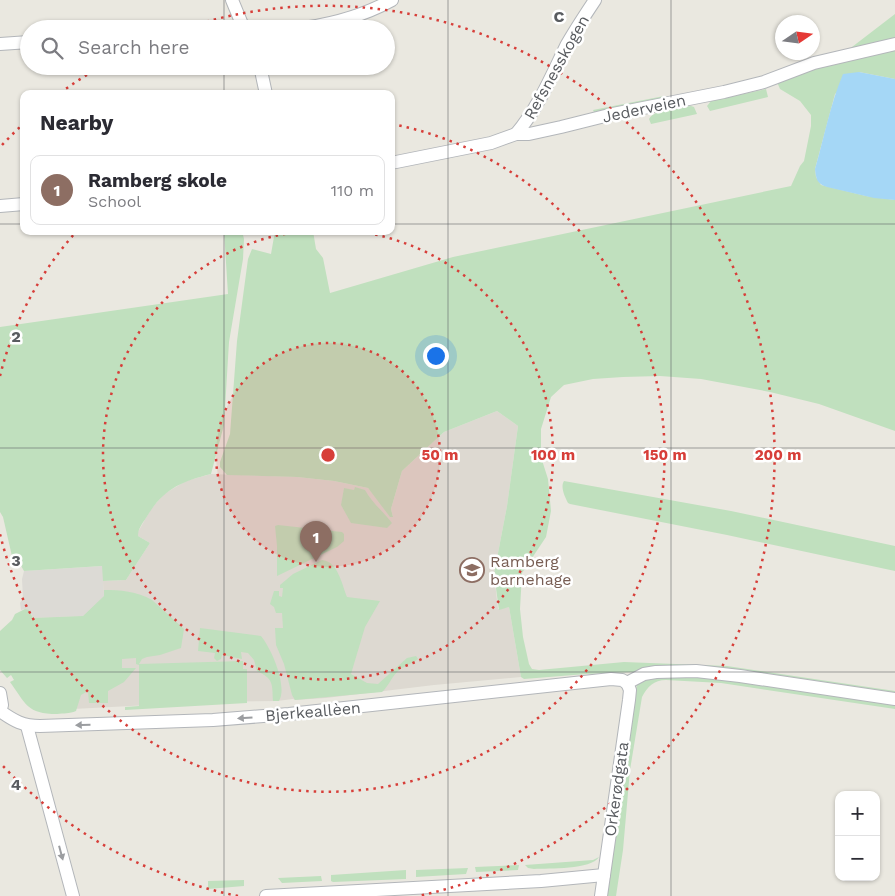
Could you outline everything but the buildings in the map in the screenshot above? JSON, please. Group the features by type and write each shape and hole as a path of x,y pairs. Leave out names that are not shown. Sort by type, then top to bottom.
{"street":[{"path":"232,0 240,20"},
{"path":"346,20 375,10 392,0"},
{"name":"Refsnesskogen","path":"516,134 540,100 568,44 596,0"},
{"path":"0,44 20,43"},
{"name":"Jederveien","path":"395,163 491,143 516,134 535,133 613,114 724,92 764,82 814,63 895,44"},
{"path":"262,75 265,90"},
{"path":"0,206 20,204"},
{"path":"627,683 644,674 696,671 895,699"},
{"name":"Bjerkeallèen","path":"27,726 213,720 381,705 611,679 622,680 627,683"},
{"name":"Orkerødgata","path":"601,896 630,700 630,690 627,683"},
{"path":"0,693 2,705 0,711 27,726 73,896"},
{"path":"266,896 541,881 604,875"}],"shaded area":[{"path":"497,411 518,426 507,506 494,574 498,609 509,607 521,677 326,698 73,709 33,618 83,616 104,596 103,581 126,580 150,543 138,536 138,532 151,509 164,494 186,481 211,474 297,477 334,481 368,488 393,517 391,509 402,471 444,432"},
{"path":"103,566 104,596 83,616 33,618 31,613 25,609 21,610 20,603 23,598 22,579 24,571"}],"green space":[{"path":"895,14 895,79 859,72 835,94 815,169 816,177 821,185 866,196 895,200 895,431 819,404 770,392 701,379 660,376 623,377 593,379 564,385 551,397 541,429 541,457 548,479 551,511 546,537 522,573 520,609 523,637 529,664 532,669 539,670 624,662 727,666 895,691 895,695 646,669 633,672 524,679 521,677 509,607 499,610 494,574 507,506 518,426 497,411 444,432 402,471 391,509 393,517 390,517 368,488 334,481 297,477 227,475 220,467 230,434 237,341 248,259 252,249 271,254 274,235 314,235 316,249 323,258 330,293 453,257 791,186 804,161 811,126 811,115 800,101 780,89 777,82 816,65 855,56 852,47"},
{"path":"766,89 768,97 710,111 707,106 711,101"},
{"path":"664,96 663,99 594,112 593,110"},
{"path":"694,107 697,114 651,124 649,119 652,115 662,111"},
{"path":"224,235 243,235 243,259 229,342 224,425 211,474 190,480 173,488 152,508 140,527 138,536 150,543 126,580 103,581 102,566 24,571 20,564 14,565 3,517 0,512 0,327 228,294"},
{"path":"564,481 731,511 895,546 895,571 570,504 563,492"},
{"path":"355,487 365,490 392,523 387,528 351,523 341,505 344,488 354,490"},
{"path":"275,526 342,532 344,534 344,541 337,547 277,576"},
{"path":"322,560 327,561 336,569 347,597 380,601 365,627 351,674 367,683 378,684 407,658 416,656 418,659 397,672 382,692 295,700 292,695 284,664 276,645 275,628 283,628 282,613 276,613 274,607 270,604 274,591 279,591 279,596 282,597 283,588 280,588 280,585 293,574"},
{"path":"104,590 128,592 146,597 152,600 184,629 181,648 147,657 142,659 139,664 243,661 243,669 247,669 247,703 125,710 125,707 139,706 139,665 136,664 136,658 122,659 122,668 136,668 124,682 108,691 108,703 89,703 88,691 81,695 76,711 71,713 47,714 33,710 24,702 10,682 14,680 11,675 7,678 0,670 0,631 12,620 15,614 25,609 29,610 33,618 83,616 104,596"},
{"path":"200,628 261,636 269,649 280,677 281,694 279,701 273,701 271,683 267,677 257,671 254,660 248,653 241,652 242,659 222,655 221,659 217,661 214,658 215,653 198,651"},
{"path":"705,676 895,702 895,709 721,683 662,680 654,683 646,690 642,697 630,770 623,850 616,896 605,896 637,684 647,677"},
{"path":"599,857 595,861 579,866 534,869 528,868 525,865 593,860"},
{"path":"519,865 518,870 476,872 475,867"},
{"path":"468,868 466,874 416,877 416,870"},
{"path":"406,870 406,879 331,881 331,875"},
{"path":"321,876 322,881 282,883 278,878"},
{"path":"244,880 244,886 208,889 208,881"}],"water":[{"path":"859,72 895,79 895,200 874,198 827,187 819,183 817,178 815,169 838,86 843,74"}],"place":[{"name":"Ramberg skole","path":"316,562"},
{"name":"Ramberg barnehage","path":"472,570"}]}
